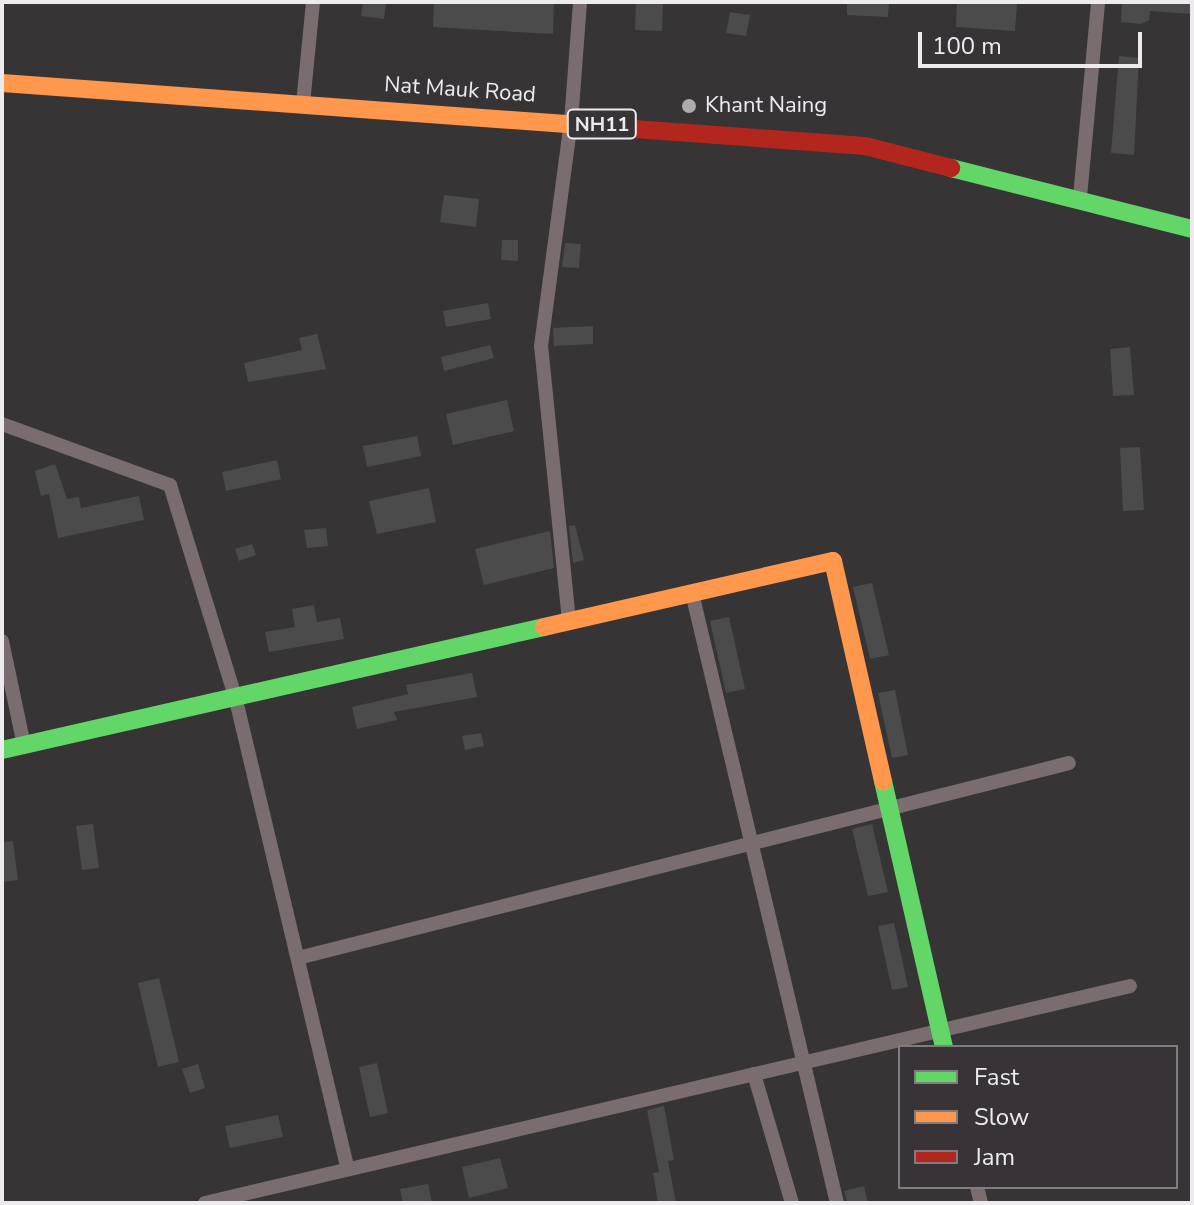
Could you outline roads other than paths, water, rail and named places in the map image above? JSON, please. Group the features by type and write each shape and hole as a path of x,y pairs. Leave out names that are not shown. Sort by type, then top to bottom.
{"main road":[{"name":"Nat Mauk Road","path":"2,83 571,122 865,146 1080,197 1192,229"},
{"path":"2,750 833,561 942,1039"}],"street":[{"path":"303,104 313,2"},
{"path":"569,621 541,346 571,122 580,2"},
{"path":"1080,197 1098,2"},
{"path":"2,424 170,485 235,696 348,1169"},
{"path":"692,593 837,1203"},
{"path":"2,641 24,745"},
{"path":"298,958 889,806 1069,763"},
{"path":"906,1045 942,1039 1130,986"},
{"path":"205,1203 803,1062 898,1046"},
{"path":"754,1074 792,1203"}],"place":[{"name":"Khant Naing","path":"689,106"}]}
